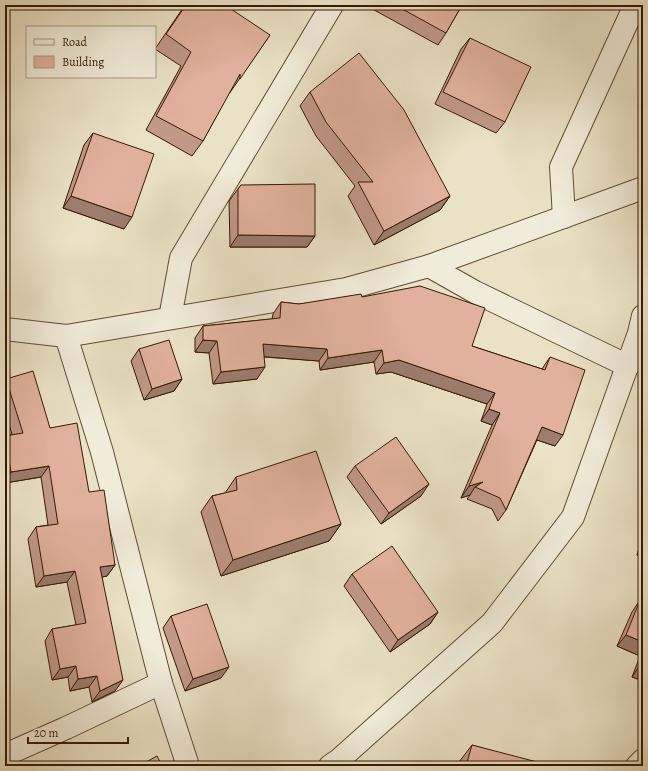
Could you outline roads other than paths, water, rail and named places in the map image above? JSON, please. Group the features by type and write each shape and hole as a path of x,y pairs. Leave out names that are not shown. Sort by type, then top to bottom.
{"street":[{"path":"170,318 181,258 332,5"},
{"path":"564,216 561,166 635,5"},
{"path":"5,329 66,336 346,289 429,266 643,188"},
{"path":"429,266 475,292 628,366"},
{"path":"330,766 414,694 492,623 573,517 628,366 643,316"},
{"path":"66,336 102,452 161,683 188,766"},
{"path":"5,755 161,683"},
{"path":"637,766 643,760"}]}
